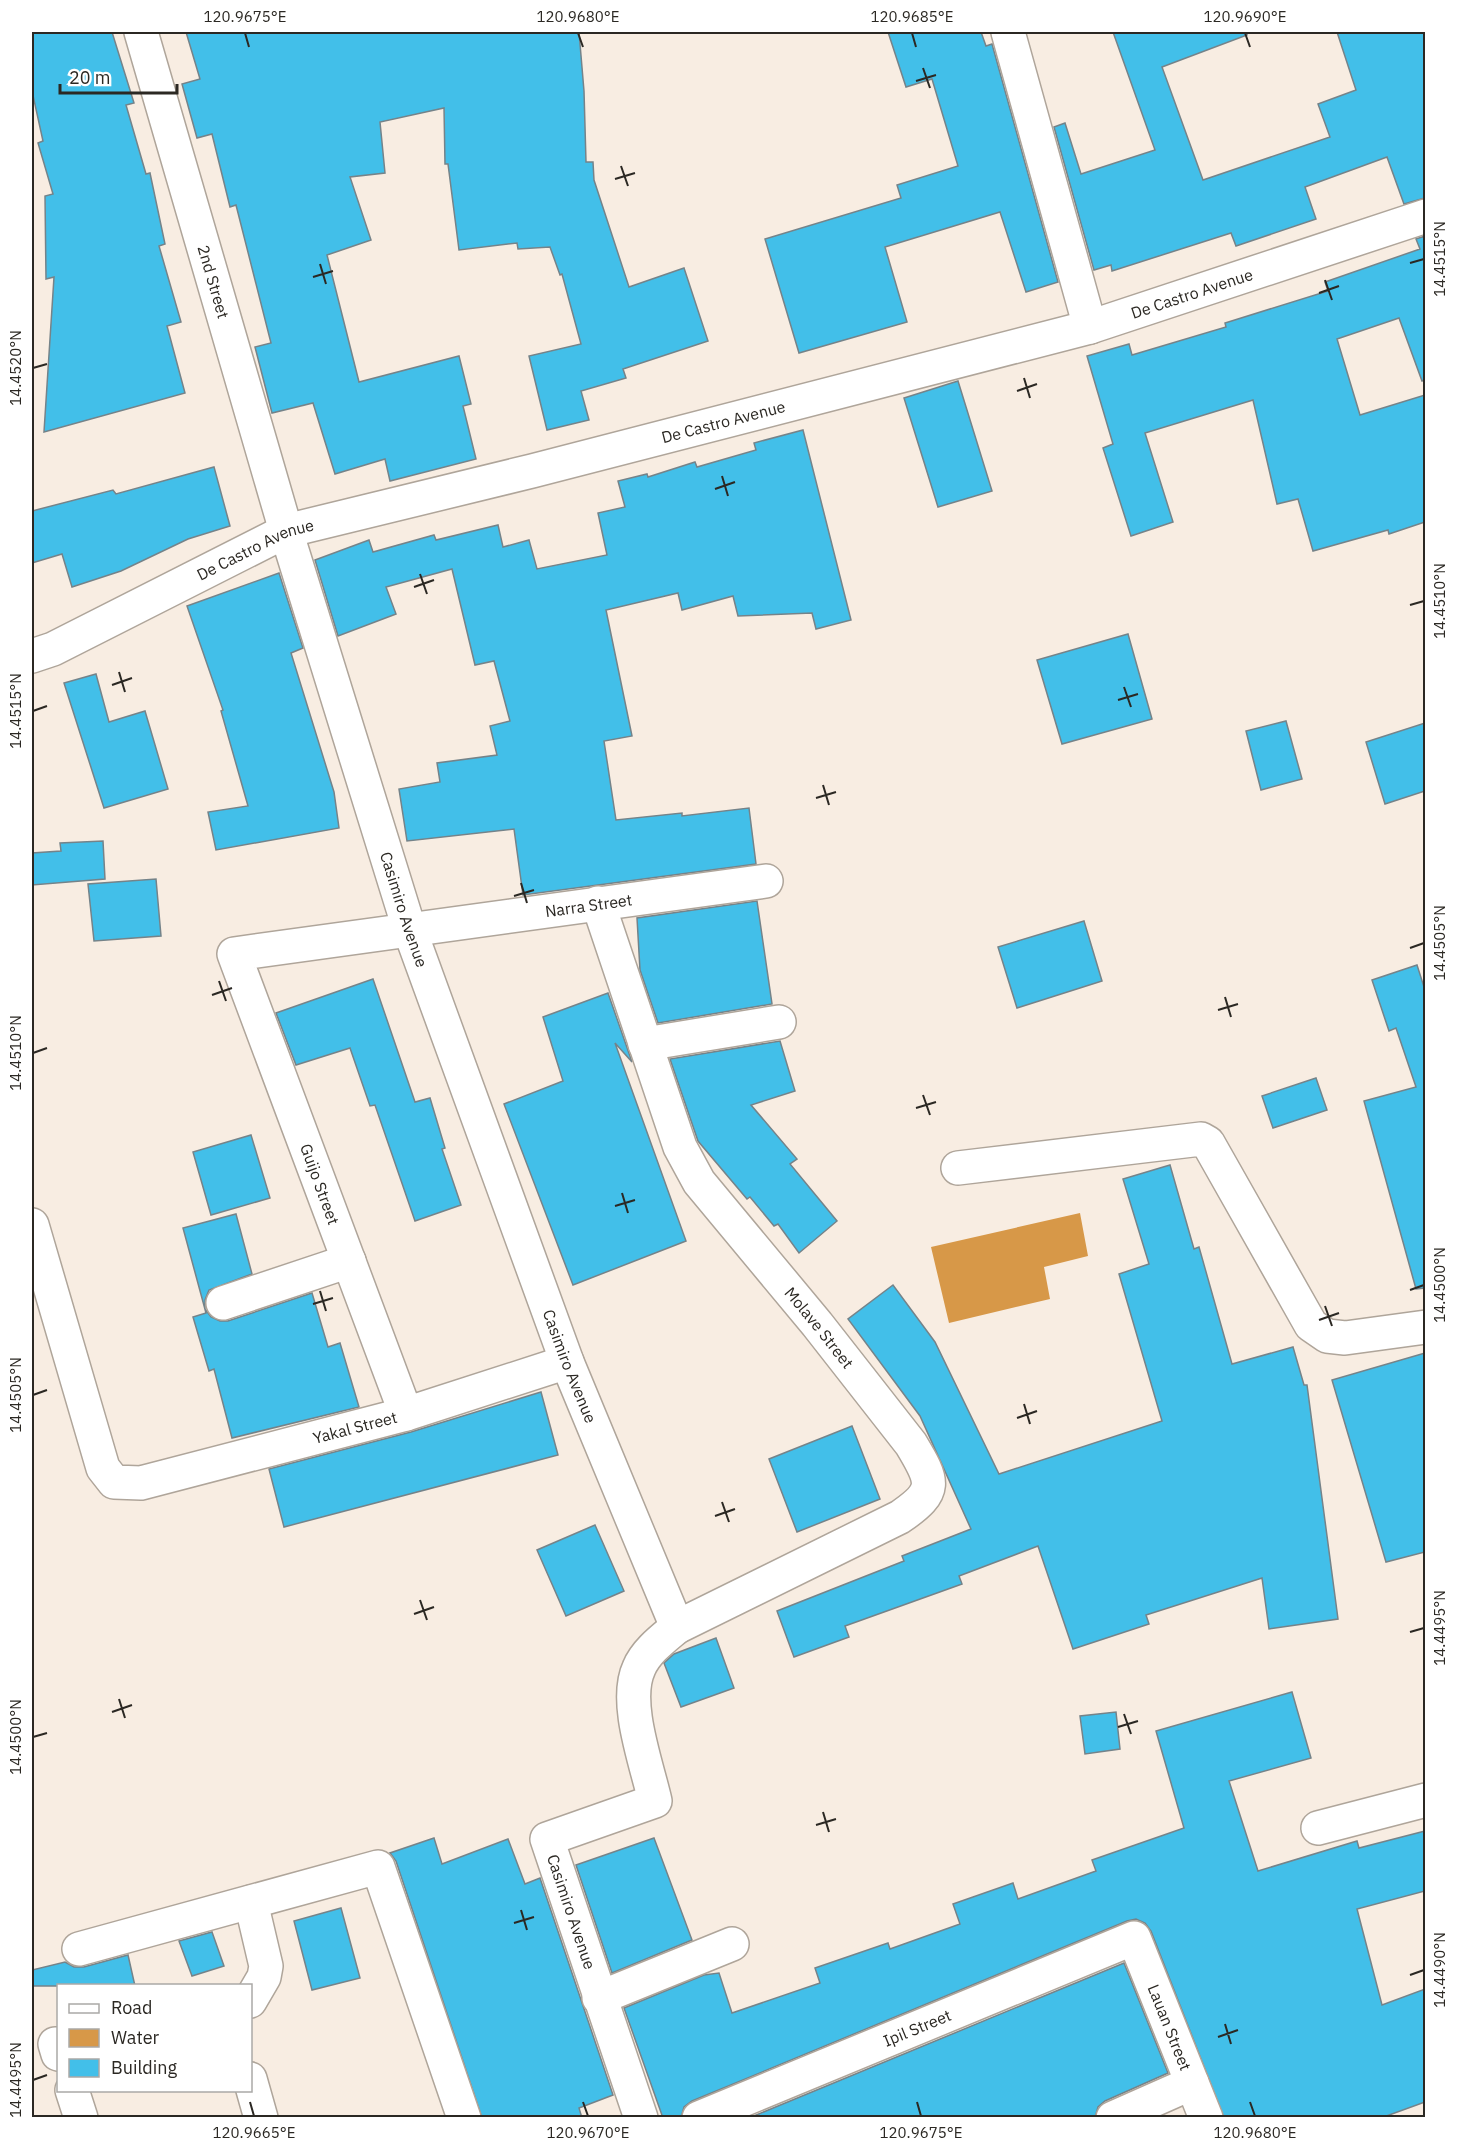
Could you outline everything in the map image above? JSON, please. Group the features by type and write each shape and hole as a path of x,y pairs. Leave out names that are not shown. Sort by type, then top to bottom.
{"street":[{"name":"2nd Street","path":"141,32 286,531"},
{"path":"1008,32 1090,327"},
{"name":"De Castro Avenue","path":"32,656 53,649 286,531 532,471 1090,327 1425,216"},
{"name":"Casimiro Avenue","path":"286,531 409,928 567,1362 677,1627 656,1645 639,1667 632,1693 655,1801 547,1839 641,2118"},
{"name":"Narra Street","path":"234,954 765,880"},
{"name":"Molave Street","path":"598,903 680,1147 699,1182 818,1324 911,1444 923,1464 929,1485 922,1501 900,1517 677,1627"},
{"name":"Guijo Street","path":"234,954 406,1414"},
{"path":"645,1044 779,1022"},
{"path":"958,1168 1201,1139 1208,1143 1311,1325 1327,1336 1345,1338 1425,1328"},
{"name":"Yakal Street","path":"32,1225 103,1468 114,1482 141,1483 406,1414 567,1362"},
{"path":"223,1303 349,1261"},
{"path":"1317,1828 1425,1800"},
{"path":"79,1949 378,1867 464,2118"},
{"path":"252,1902 266,1966 264,1977 252,1998"},
{"name":"Lauan Street","path":"1134,1938 1206,2118"},
{"name":"Ipil Street","path":"699,2118 1134,1938"},
{"path":"599,1998 732,1944"},
{"path":"1113,2118 1192,2083"},
{"path":"252,2086 261,2118"},
{"path":"72,2092 81,2118"}],"water":[{"path":"1080,1213 1088,1256 1044,1267 1050,1299 949,1323 931,1247"}],"building":[{"path":"32,32 112,32 134,103 126,105 146,174 150,173 165,244 159,246 181,322 167,326 185,393 44,432 54,277 46,279 45,196 53,194 38,143 43,141 32,91"},
{"path":"186,32 579,32 584,91 586,162 593,162 594,180 629,287 684,268 708,341 623,369 626,378 581,391 589,420 547,430 529,356 581,344 562,274 560,275 550,247 518,249 517,243 459,250 448,164 445,164 444,108 380,122 385,173 350,177 371,240 327,255 359,382 459,356 471,404 463,406 476,459 390,481 385,459 335,474 313,403 272,413 255,347 271,343 236,205 230,207 212,134 197,138 182,84 200,79"},
{"path":"888,32 981,32 986,46 992,44 1058,282 1026,292 1000,212 885,247 907,322 799,353 765,239 901,198 897,185 958,166 932,79 906,87"},
{"path":"1113,32 1247,32 1247,35 1162,67 1203,180 1330,137 1318,104 1356,90 1337,32 1425,32 1425,198 1404,204 1387,157 1305,187 1316,219 1236,246 1231,233 1112,271 1111,265 1094,270 1054,127 1065,123 1081,174 1155,150"},
{"path":"1425,236 1425,380 1422,381 1399,318 1337,339 1360,415 1425,395 1425,522 1389,534 1388,530 1313,551 1298,499 1277,504 1253,400 1145,433 1173,522 1131,536 1103,448 1113,444 1087,356 1129,344 1132,355 1226,327 1225,323 1328,291 1325,282 1420,249 1416,239"},
{"path":"958,381 992,491 938,507 904,398"},
{"path":"803,430 851,620 816,629 812,613 738,616 733,596 682,610 678,593 606,610 632,736 604,741 616,820 682,813 682,816 749,808 756,864 523,895 514,829 407,841 399,789 440,782 437,763 497,755 490,726 510,721 494,661 475,665 452,569 386,587 396,614 338,636 315,560 369,540 373,552 434,535 436,540 498,525 503,547 529,540 537,569 607,555 598,513 625,507 618,481 647,474 648,477 695,462 697,467 756,450 754,443"},
{"path":"214,467 230,526 188,539 121,571 72,587 62,554 32,563 32,511 113,490 116,494"},
{"path":"279,573 303,648 291,653 334,792 339,828 216,850 208,812 248,806 221,711 223,710 187,606"},
{"path":"1128,634 1152,719 1062,744 1037,660"},
{"path":"96,674 109,722 145,711 168,789 104,808 64,683"},
{"path":"1286,721 1302,779 1261,790 1246,731"},
{"path":"1425,723 1425,791 1385,804 1366,742"},
{"path":"103,841 105,879 32,885 32,853 61,851 60,843"},
{"path":"156,879 161,936 94,941 88,884"},
{"path":"757,901 772,1004 658,1023 640,970 637,918"},
{"path":"1084,921 1102,981 1017,1008 998,947"},
{"path":"1417,965 1425,990 1425,1288 1416,1289 1364,1101 1416,1087 1396,1028 1389,1031 1372,980"},
{"path":"373,979 415,1102 430,1098 445,1148 442,1149 461,1205 415,1221 375,1105 370,1106 350,1048 296,1065 276,1013"},
{"path":"608,993 632,1062 615,1043 686,1241 573,1285 504,1104 563,1081 543,1017"},
{"path":"780,1041 795,1091 751,1105 797,1159 790,1164 837,1221 799,1253 778,1224 774,1226 750,1197 747,1199 698,1141 670,1059"},
{"path":"1316,1078 1327,1110 1273,1128 1262,1096"},
{"path":"251,1135 270,1198 211,1215 193,1152"},
{"path":"1170,1165 1194,1249 1199,1247 1232,1364 1293,1347 1304,1385 1307,1385 1338,1619 1269,1629 1262,1578 1146,1615 1149,1624 1073,1649 1038,1546 959,1576 962,1584 845,1626 849,1637 794,1657 777,1611 904,1561 902,1556 971,1529 920,1416 848,1319 893,1285 935,1342 999,1474 1162,1421 1119,1274 1149,1264 1123,1179"},
{"path":"236,1214 252,1274 209,1290 205,1300 205,1309 211,1317 220,1321 228,1321 312,1293 328,1347 340,1343 359,1407 232,1438 214,1369 209,1371 193,1317 206,1313 183,1228"},
{"path":"1425,1353 1425,1552 1386,1562 1332,1380"},
{"path":"541,1392 558,1455 284,1527 269,1469 411,1432"},
{"path":"852,1426 880,1499 797,1532 769,1459"},
{"path":"595,1525 624,1591 566,1616 537,1550"},
{"path":"716,1638 734,1688 681,1707 664,1663 674,1654"},
{"path":"1292,1692 1311,1758 1229,1781 1258,1871 1357,1841 1359,1848 1425,1831 1425,1891 1357,1909 1382,2005 1425,1989 1425,2102 1381,2118 1224,2118 1151,1931 1145,1923 1136,1919 692,2101 684,2107 681,2118 663,2118 624,2008 704,1975 719,1973 732,2013 820,1983 815,1968 888,1943 890,1949 960,1924 953,1904 1013,1883 1018,1899 1096,1871 1092,1860 1184,1828 1156,1731"},
{"path":"1116,1712 1120,1749 1085,1754 1080,1716"},
{"path":"434,1838 442,1864 508,1839 525,1884 540,1878 613,2095 579,2108 582,2118 482,2118 396,1861 390,1853"},
{"path":"654,1838 692,1940 612,1973 576,1865"},
{"path":"341,1908 360,1978 312,1990 294,1921"},
{"path":"212,1932 224,1966 192,1976 179,1941"},
{"path":"128,1955 135,1984 32,1986 32,1970 65,1962 74,1967 84,1967"},
{"path":"1124,1963 1168,2073 1105,2101 1098,2107 1095,2118 749,2118"}]}
